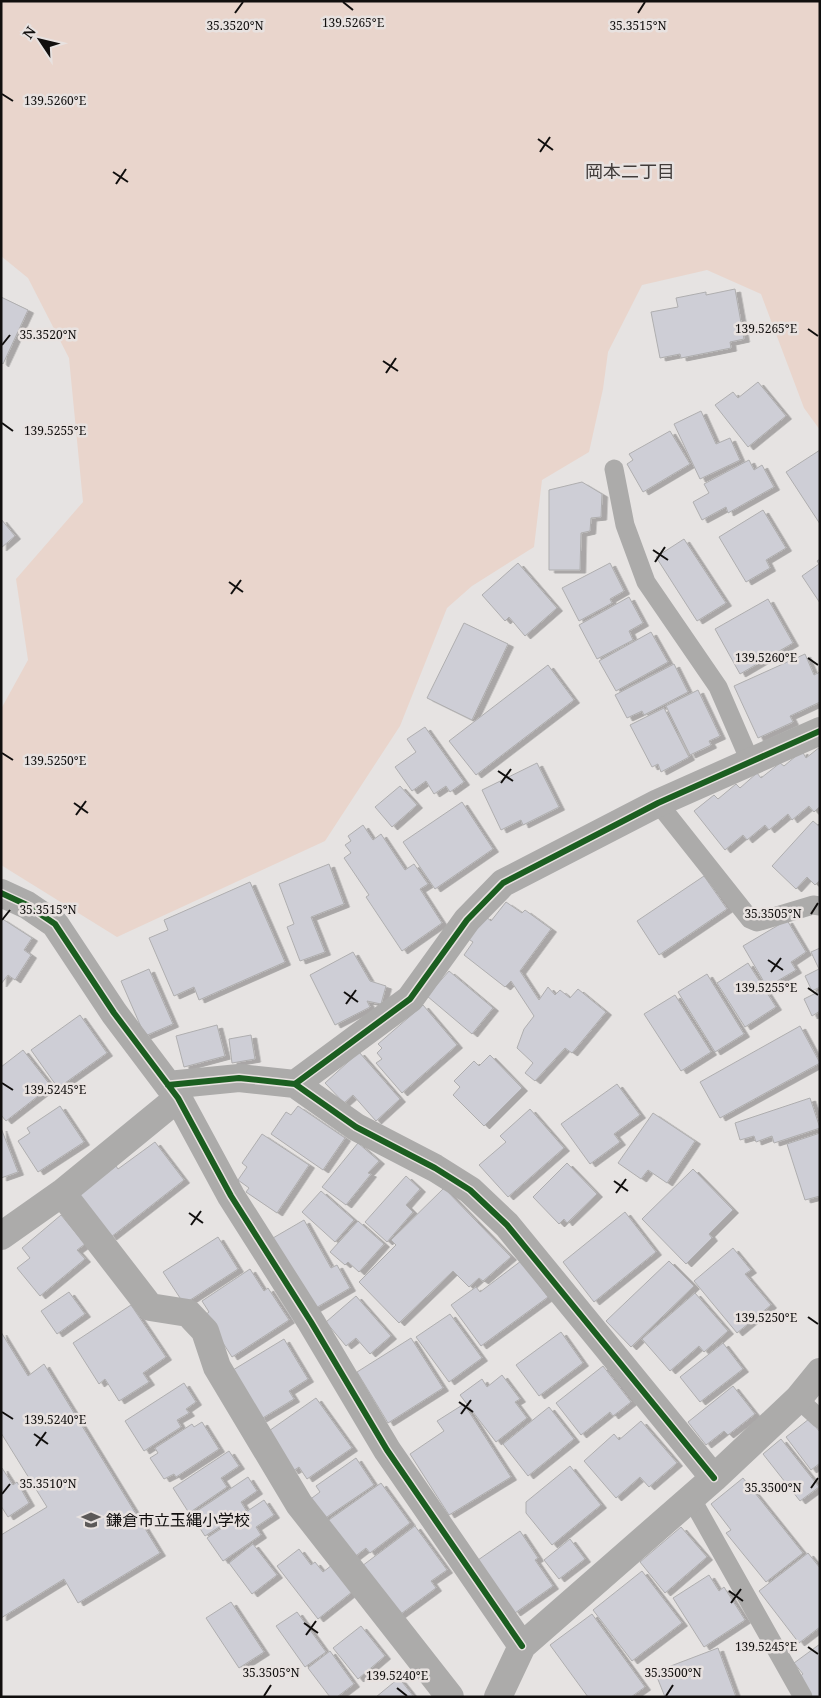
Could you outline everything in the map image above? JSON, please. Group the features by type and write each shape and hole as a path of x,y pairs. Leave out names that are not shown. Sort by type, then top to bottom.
{"street":[{"path":"295,1084 410,999 467,920 503,883 658,803 820,731"},
{"path":"1,893 27,904 55,924 114,1013 173,1092 231,1196 311,1322 387,1450 522,1646"},
{"path":"1,1236 62,1193 173,1092 239,1078 295,1084 356,1127 435,1168 470,1190 507,1226 714,1478"},
{"path":"62,1193 150,1306 188,1313 206,1331 217,1367 299,1504 450,1697"},
{"path":"505,1693 522,1646 714,1478 798,1400 820,1372"}],"lane":[{"path":"614,469 625,525 646,582 718,687 750,761"},
{"path":"658,803 750,919 756,922 813,905 820,906"},
{"path":"798,1400 820,1419"},
{"path":"692,1498 803,1697"}],"shaded area":[{"path":"1,1 820,1 820,430 804,408 761,294 707,270 642,285 608,352 603,389 589,452 542,480 534,547 472,586 447,608 400,726 325,841 117,937 1,865 1,709 28,660 16,579 83,502 69,358 28,278 1,256"}],"building":[{"path":"735,289 744,339 730,342 731,348 681,358 680,354 660,358 651,312 678,307 676,298 706,292 706,295"},
{"path":"1,297 28,310 3,364 1,362"},
{"path":"758,382 786,416 748,447 715,405 733,392 738,398"},
{"path":"701,411 716,444 730,438 740,460 700,479 674,424"},
{"path":"670,431 690,464 643,492 627,464 633,460 629,454"},
{"path":"820,450 820,524 786,472"},
{"path":"749,460 754,470 762,465 774,487 728,513 726,507 702,520 693,502 709,493 704,484"},
{"path":"582,482 602,494 601,517 591,518 590,531 581,533 580,570 549,570 549,490"},
{"path":"763,510 786,548 766,560 770,568 746,582 719,537"},
{"path":"1,519 15,536 1,548"},
{"path":"684,539 726,603 697,621 656,557"},
{"path":"820,559 820,603 802,576 819,564 817,561"},
{"path":"518,563 557,608 525,636 509,617 505,621 482,595"},
{"path":"610,563 624,591 610,599 612,603 579,621 562,588"},
{"path":"629,597 643,623 629,631 633,640 597,659 579,625"},
{"path":"768,599 793,643 740,674 715,629"},
{"path":"464,623 508,644 472,720 427,698"},
{"path":"651,632 668,662 616,691 599,661"},
{"path":"805,654 814,675 820,672 820,702 790,716 793,722 758,738 734,686"},
{"path":"674,664 688,692 644,715 642,711 627,718 615,695"},
{"path":"548,665 574,700 476,775 449,741"},
{"path":"698,690 720,736 709,741 711,745 690,755 666,706"},
{"path":"664,708 689,757 661,772 658,764 652,767 630,725"},
{"path":"425,727 464,782 450,792 446,786 434,794 426,781 412,791 395,767 416,752 407,739"},
{"path":"820,747 820,806 814,812 809,806 792,820 788,814 769,830 765,825 747,840 743,835 725,850 694,811 714,795 718,799 736,784 740,788 757,773 761,778 780,763 784,766 802,751 806,758"},
{"path":"537,763 559,807 523,825 521,820 501,830 482,790"},
{"path":"400,786 417,805 392,827 375,807"},
{"path":"462,802 493,849 435,889 403,842"},
{"path":"813,821 820,827 820,880 815,885 807,877 796,889 772,866"},
{"path":"363,825 373,840 381,834 405,870 414,864 428,884 420,889 442,923 402,951 366,897 369,895 344,858 351,853 345,845 351,841 348,836"},
{"path":"329,864 344,904 311,917 325,952 300,961 287,927 294,924 279,884"},
{"path":"704,876 727,909 659,955 637,921"},
{"path":"250,882 285,962 199,1000 194,987 174,996 149,938 168,930 164,920"},
{"path":"506,902 522,913 525,910 551,929 520,971 539,1000 548,987 555,995 560,990 570,998 578,989 606,1012 572,1053 565,1048 535,1081 525,1073 533,1063 517,1048 524,1029 534,1016 511,981 505,987 464,955 473,942 467,938 485,916 491,921"},
{"path":"1,918 32,938 24,950 31,955 15,980 8,975 1,984"},
{"path":"787,920 806,952 791,962 796,970 767,987 743,946"},
{"path":"820,948 820,987 812,991 805,976 819,969 811,952"},
{"path":"353,952 370,981 386,986 381,1004 367,1001 370,1007 335,1025 310,975"},
{"path":"748,963 776,1007 745,1027 717,983"},
{"path":"149,969 173,1024 145,1036 121,981"},
{"path":"449,971 493,1008 472,1034 427,996"},
{"path":"707,974 744,1034 715,1052 678,992"},
{"path":"820,991 820,1011 812,1016 804,999"},
{"path":"675,995 711,1052 681,1071 644,1014"},
{"path":"423,1005 457,1045 402,1093 376,1063 382,1059 377,1053 382,1048 378,1044"},
{"path":"80,1015 107,1053 58,1088 31,1050"},
{"path":"217,1025 225,1056 184,1067 176,1036"},
{"path":"800,1026 820,1063 720,1118 700,1082"},
{"path":"251,1035 255,1059 232,1063 229,1039"},
{"path":"23,1050 51,1086 6,1121 1,1115 1,1067"},
{"path":"359,1052 400,1099 376,1121 353,1095 344,1103 325,1083"},
{"path":"490,1055 522,1088 484,1126 453,1095 460,1087 454,1081 474,1061 479,1066"},
{"path":"617,1084 640,1115 614,1134 620,1142 590,1164 561,1124"},
{"path":"810,1098 820,1128 774,1143 772,1136 756,1142 754,1136 740,1140 735,1123"},
{"path":"60,1106 84,1142 38,1172 18,1141 30,1133 27,1128"},
{"path":"298,1106 345,1138 323,1170 271,1134 286,1112 291,1115"},
{"path":"530,1109 564,1148 508,1197 479,1165 506,1142 500,1136"},
{"path":"653,1113 695,1141 667,1183 648,1170 641,1179 618,1163"},
{"path":"1,1128 18,1172 1,1178"},
{"path":"820,1133 820,1196 805,1200 787,1144"},
{"path":"262,1134 309,1165 277,1213 246,1192 249,1188 238,1180 247,1167 242,1163"},
{"path":"155,1142 184,1180 111,1237 79,1195 116,1166 118,1169"},
{"path":"358,1143 379,1161 368,1173 371,1174 346,1205 322,1187"},
{"path":"567,1163 597,1194 567,1223 564,1219 559,1224 533,1197"},
{"path":"693,1169 733,1210 709,1234 712,1238 686,1264 642,1219"},
{"path":"406,1176 420,1189 406,1205 413,1212 387,1242 365,1222"},
{"path":"444,1188 511,1257 483,1281 479,1278 469,1287 453,1271 399,1323 359,1282 396,1245 391,1240"},
{"path":"321,1191 354,1220 335,1242 302,1212"},
{"path":"625,1212 656,1252 594,1302 563,1262"},
{"path":"61,1215 85,1244 77,1250 85,1259 40,1296 17,1268 30,1258 22,1248"},
{"path":"304,1220 331,1268 337,1265 350,1288 314,1309 273,1238"},
{"path":"358,1221 384,1244 359,1272 348,1262 345,1265 330,1252"},
{"path":"218,1237 238,1269 184,1304 163,1272"},
{"path":"733,1248 751,1270 745,1274 771,1305 737,1333 694,1281"},
{"path":"521,1261 548,1297 481,1346 451,1305 476,1287 480,1292"},
{"path":"669,1261 694,1286 631,1347 606,1321"},
{"path":"250,1269 264,1291 268,1288 289,1320 232,1357 205,1315 209,1312 202,1301"},
{"path":"69,1292 85,1314 57,1334 41,1311"},
{"path":"695,1293 728,1331 704,1352 699,1346 670,1371 642,1339"},
{"path":"356,1296 391,1336 370,1354 356,1338 346,1346 326,1322"},
{"path":"131,1305 166,1357 143,1373 149,1382 119,1401 105,1379 99,1384 73,1343"},
{"path":"450,1314 482,1358 449,1382 416,1337"},
{"path":"1,1332 28,1376 44,1364 160,1553 78,1603 64,1579 1,1618 1,1535 47,1507 1,1433"},
{"path":"561,1332 583,1363 539,1396 516,1365"},
{"path":"411,1338 443,1388 388,1423 357,1372"},
{"path":"284,1339 308,1379 289,1391 294,1399 261,1419 233,1370"},
{"path":"723,1343 743,1369 700,1402 680,1377"},
{"path":"603,1366 631,1402 613,1416 610,1412 581,1435 556,1403"},
{"path":"502,1375 520,1399 515,1402 527,1418 496,1442 460,1395 482,1379 487,1387"},
{"path":"184,1383 196,1402 186,1409 189,1413 177,1420 181,1427 144,1451 125,1421"},
{"path":"733,1386 755,1414 728,1435 724,1431 706,1445 688,1422"},
{"path":"316,1398 352,1448 307,1479 299,1467 293,1471 266,1433"},
{"path":"464,1404 511,1477 449,1515 410,1454 444,1431 437,1421"},
{"path":"549,1407 574,1439 528,1476 503,1444"},
{"path":"809,1419 820,1432 820,1463 811,1470 786,1437"},
{"path":"641,1421 677,1463 649,1487 640,1477 616,1498 584,1461 614,1434 619,1440"},
{"path":"202,1422 219,1449 176,1477 174,1474 164,1479 150,1458 158,1453 155,1448 192,1424 194,1427"},
{"path":"781,1439 819,1487 800,1501 763,1454"},
{"path":"229,1451 239,1466 221,1478 227,1487 189,1513 173,1488"},
{"path":"356,1458 374,1485 321,1521 308,1501 320,1492 316,1486"},
{"path":"570,1466 601,1505 552,1545 526,1513 526,1502"},
{"path":"2,1468 13,1485 17,1482 29,1503 8,1517 1,1506"},
{"path":"248,1477 257,1491 241,1502 246,1510 205,1536 191,1515"},
{"path":"743,1478 803,1553 766,1582 726,1533 731,1530 711,1504"},
{"path":"381,1483 410,1523 370,1553 366,1548 353,1558 326,1522"},
{"path":"264,1500 274,1515 256,1527 261,1535 223,1561 207,1538"},
{"path":"415,1526 447,1570 431,1581 436,1588 398,1616 362,1566"},
{"path":"681,1527 707,1557 665,1593 640,1562"},
{"path":"520,1531 538,1558 535,1560 553,1586 515,1613 478,1560"},
{"path":"570,1539 585,1559 559,1579 544,1560"},
{"path":"253,1544 277,1575 252,1594 229,1563"},
{"path":"299,1549 311,1565 315,1562 323,1572 332,1565 352,1592 318,1619 277,1566"},
{"path":"808,1553 820,1568 820,1627 799,1643 759,1591"},
{"path":"642,1571 682,1623 632,1661 593,1610"},
{"path":"709,1575 719,1591 724,1587 745,1620 704,1647 673,1598"},
{"path":"231,1602 264,1652 239,1668 206,1618"},
{"path":"297,1612 326,1652 305,1667 276,1626"},
{"path":"592,1614 645,1687 631,1697 588,1697 550,1645"},
{"path":"361,1626 385,1656 358,1679 333,1648"},
{"path":"820,1644 820,1697 812,1697 798,1678 803,1674 794,1663"},
{"path":"718,1648 736,1697 665,1697 655,1672"},
{"path":"330,1651 354,1684 337,1697 330,1697 308,1668"},
{"path":"399,1678 414,1697 376,1697"}],"cycle path":[{"path":"295,1084 410,999 467,920 503,883 658,803 820,731"},
{"path":"1,893 27,905 55,924 114,1013 178,1098 231,1196 311,1322 387,1450 522,1646"},
{"path":"168,1085 239,1078 295,1084 356,1127 435,1168 470,1190 507,1225 714,1478"}],"place":[{"name":"鎌倉市立玉縄小学校","path":"91,1520"}],"district":[{"name":"岡本二丁目","path":"630,172"}]}
